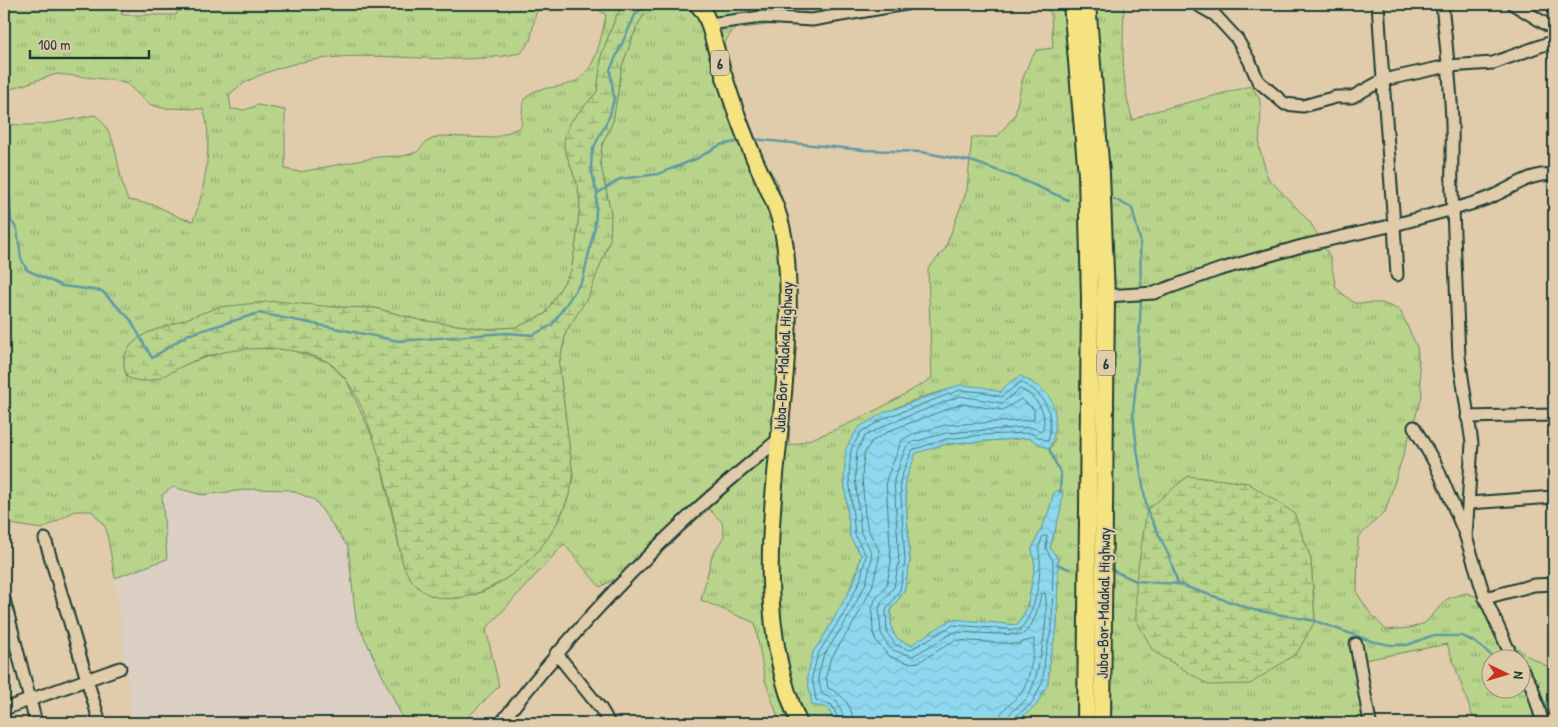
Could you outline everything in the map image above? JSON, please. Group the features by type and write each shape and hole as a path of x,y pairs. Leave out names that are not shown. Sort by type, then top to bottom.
{"highway":[{"name":"Juba-Bor-Malakal Highway","path":"1072,4 1087,175 1090,308 1086,723"},
{"name":"Juba-Bor-Malakal Highway","path":"1086,4 1101,174 1106,296 1102,723"}],"main road":[{"name":"Juba-Bor-Malakal Highway","path":"697,4 704,12 710,24 752,155 771,191 778,209 785,244 788,314 785,390 774,503 772,614 780,666 799,723"}],"street":[{"path":"710,24 762,17 812,20 902,4"},
{"path":"1196,4 1215,15 1237,39 1258,81 1285,104 1303,106 1336,97 1352,97 1383,80 1448,66 1493,63 1554,41"},
{"path":"1378,4 1397,275"},
{"path":"1442,4 1453,137 1450,181 1453,209 1458,348 1472,443 1466,537"},
{"path":"1513,4 1554,29"},
{"path":"1106,296 1154,293 1218,270 1302,246 1453,209 1492,196 1524,179 1544,173 1554,174"},
{"path":"1467,417 1554,415"},
{"path":"1414,428 1436,465 1466,537 1484,598 1509,650"},
{"path":"501,723 556,653 602,603 683,522 780,438"},
{"path":"1469,503 1554,497"},
{"path":"45,540 100,723"},
{"path":"1484,598 1534,585 1554,584"},
{"path":"4,600 36,723"},
{"path":"1356,644 1370,723"},
{"path":"556,653 602,709 609,723"},
{"path":"4,709 120,668"},
{"path":"1530,684 1543,723"}],"shaded area":[{"path":"173,487 202,495 254,489 290,490 315,500 348,547 356,620 405,723 133,723 115,578 167,559 162,495"}],"green space":[{"path":"4,4 121,4 122,15 176,15 182,4 562,4 627,4 617,14 602,53 597,92 570,122 564,147 578,187 580,204 576,243 571,271 545,314 517,327 487,329 419,320 375,308 333,307 147,333 130,346 125,357 124,363 127,377 151,381 191,362 234,349 249,347 290,350 328,362 347,381 377,447 403,564 453,599 482,592 499,583 529,559 553,529 563,512 569,494 573,476 559,365 566,332 611,214 600,161 602,145 613,121 622,66 636,28 643,16 661,7 660,4 775,4 775,24 734,29 726,40 724,50 728,67 764,160 777,182 787,219 792,279 789,446 863,417 932,378 928,269 945,249 967,190 972,137 997,137 1015,115 1022,81 1030,60 1037,50 1053,48 1051,13 1039,4 1124,4 1124,77 1133,120 1148,113 1251,86 1259,97 1261,109 1259,147 1268,178 1310,222 1330,257 1336,288 1354,303 1382,303 1400,310 1417,347 1422,396 1385,512 1358,537 1357,593 1370,613 1386,630 1410,628 1425,623 1447,599 1466,593 1478,597 1491,625 1520,650 1480,650 1480,700 1530,700 1530,657 1554,670 1554,723 1475,723 1447,644 1354,662 1367,723 1013,723 1019,720 1048,683 1050,658 1057,627 1058,559 1050,548 1055,530 1054,493 1048,514 1032,549 1035,566 1027,608 1018,625 952,620 911,645 895,636 891,616 891,609 904,592 910,562 905,482 916,452 947,444 1029,438 1050,449 1055,439 1010,382 1000,392 963,388 926,396 891,410 858,428 844,477 850,537 861,555 848,594 813,652 828,708 835,723 780,723 765,680 755,623 701,600 712,556 724,536 722,522 709,509 656,556 600,587 564,544 486,629 499,686 462,723 405,723 356,620 348,547 315,500 290,490 254,489 202,495 173,487 162,495 167,559 115,578 106,528 92,511 75,511 42,529 4,523 4,123 14,125 37,124 95,115 109,133 128,200 155,205 181,218 193,221 201,196 207,165 208,134 203,109 162,108 149,104 127,84 113,80 57,74 4,91","holes":["549,5 593,6 606,15 598,48 588,70 576,81 529,94 523,106 521,127 494,138 439,136 426,142 417,152 404,156 378,157 300,172 285,169 285,110 258,105 245,110 231,109 229,95 243,84 268,72 300,62 363,56 457,59 489,58 521,53 530,41 536,12","1294,513 1311,559 1315,621"]},
{"path":"627,4 660,4 661,7 643,16 636,28 622,66 613,121 602,145 600,161 611,214 610,240 589,295 566,332 559,364 573,476 571,488 562,512 550,535 534,555 511,575 477,593 459,598 442,598 426,593 413,582 403,564 386,485 368,423 356,396 342,375 326,361 288,350 242,349 200,359 151,380 135,380 127,377 124,363 125,357 130,346 140,337 219,307 276,301 333,307 375,308 419,320 487,329 517,327 545,314 571,271 576,243 580,204 578,187 564,147 565,134 570,122 597,92 602,53 617,14"},
{"path":"1188,476 1248,483 1294,513 1311,559 1315,621 1297,653 1250,684 1209,685 1153,651 1136,619 1136,581 1147,510"}],"water":[{"path":"1021,376 1045,392 1053,405 1055,424 1049,449 1029,438 947,444 916,453 905,482 910,562 904,592 891,609 891,622 895,636 911,645 952,619 1018,625 1027,608 1035,566 1032,549 1048,514 1054,492 1063,490 1061,509 1050,548 1058,559 1057,627 1050,658 1048,683 1036,706 1013,723 835,723 828,708 812,705 807,677 813,652 826,633 856,578 861,555 850,537 844,477 846,448 858,428 883,413 960,385 983,387 1000,392 1010,382"}],"waterway":[{"path":"4,157 8,172 11,221 17,229 21,258 27,270 62,286 102,291 130,319 152,358 187,335 259,313 399,341 506,333 533,335 552,325 583,279 595,226 597,193 591,168 592,151 610,115 614,98 610,70 635,15 646,4"},
{"path":"751,139 864,150 921,152 974,162 1018,178 1068,200"},
{"path":"598,193 620,179 658,174 696,159 720,145 741,141"},
{"path":"1114,199 1132,208 1140,239 1141,290"},
{"path":"1141,298 1138,363 1133,413 1137,449 1147,510 1169,556 1178,584"},
{"path":"1049,449 1061,474 1060,492"},
{"path":"1057,564 1069,569"},
{"path":"1112,570 1136,581 1178,584 1254,610 1315,621 1371,641 1390,645 1407,645 1431,636 1462,636 1485,650"},
{"path":"1539,696 1546,704 1554,707"}]}
